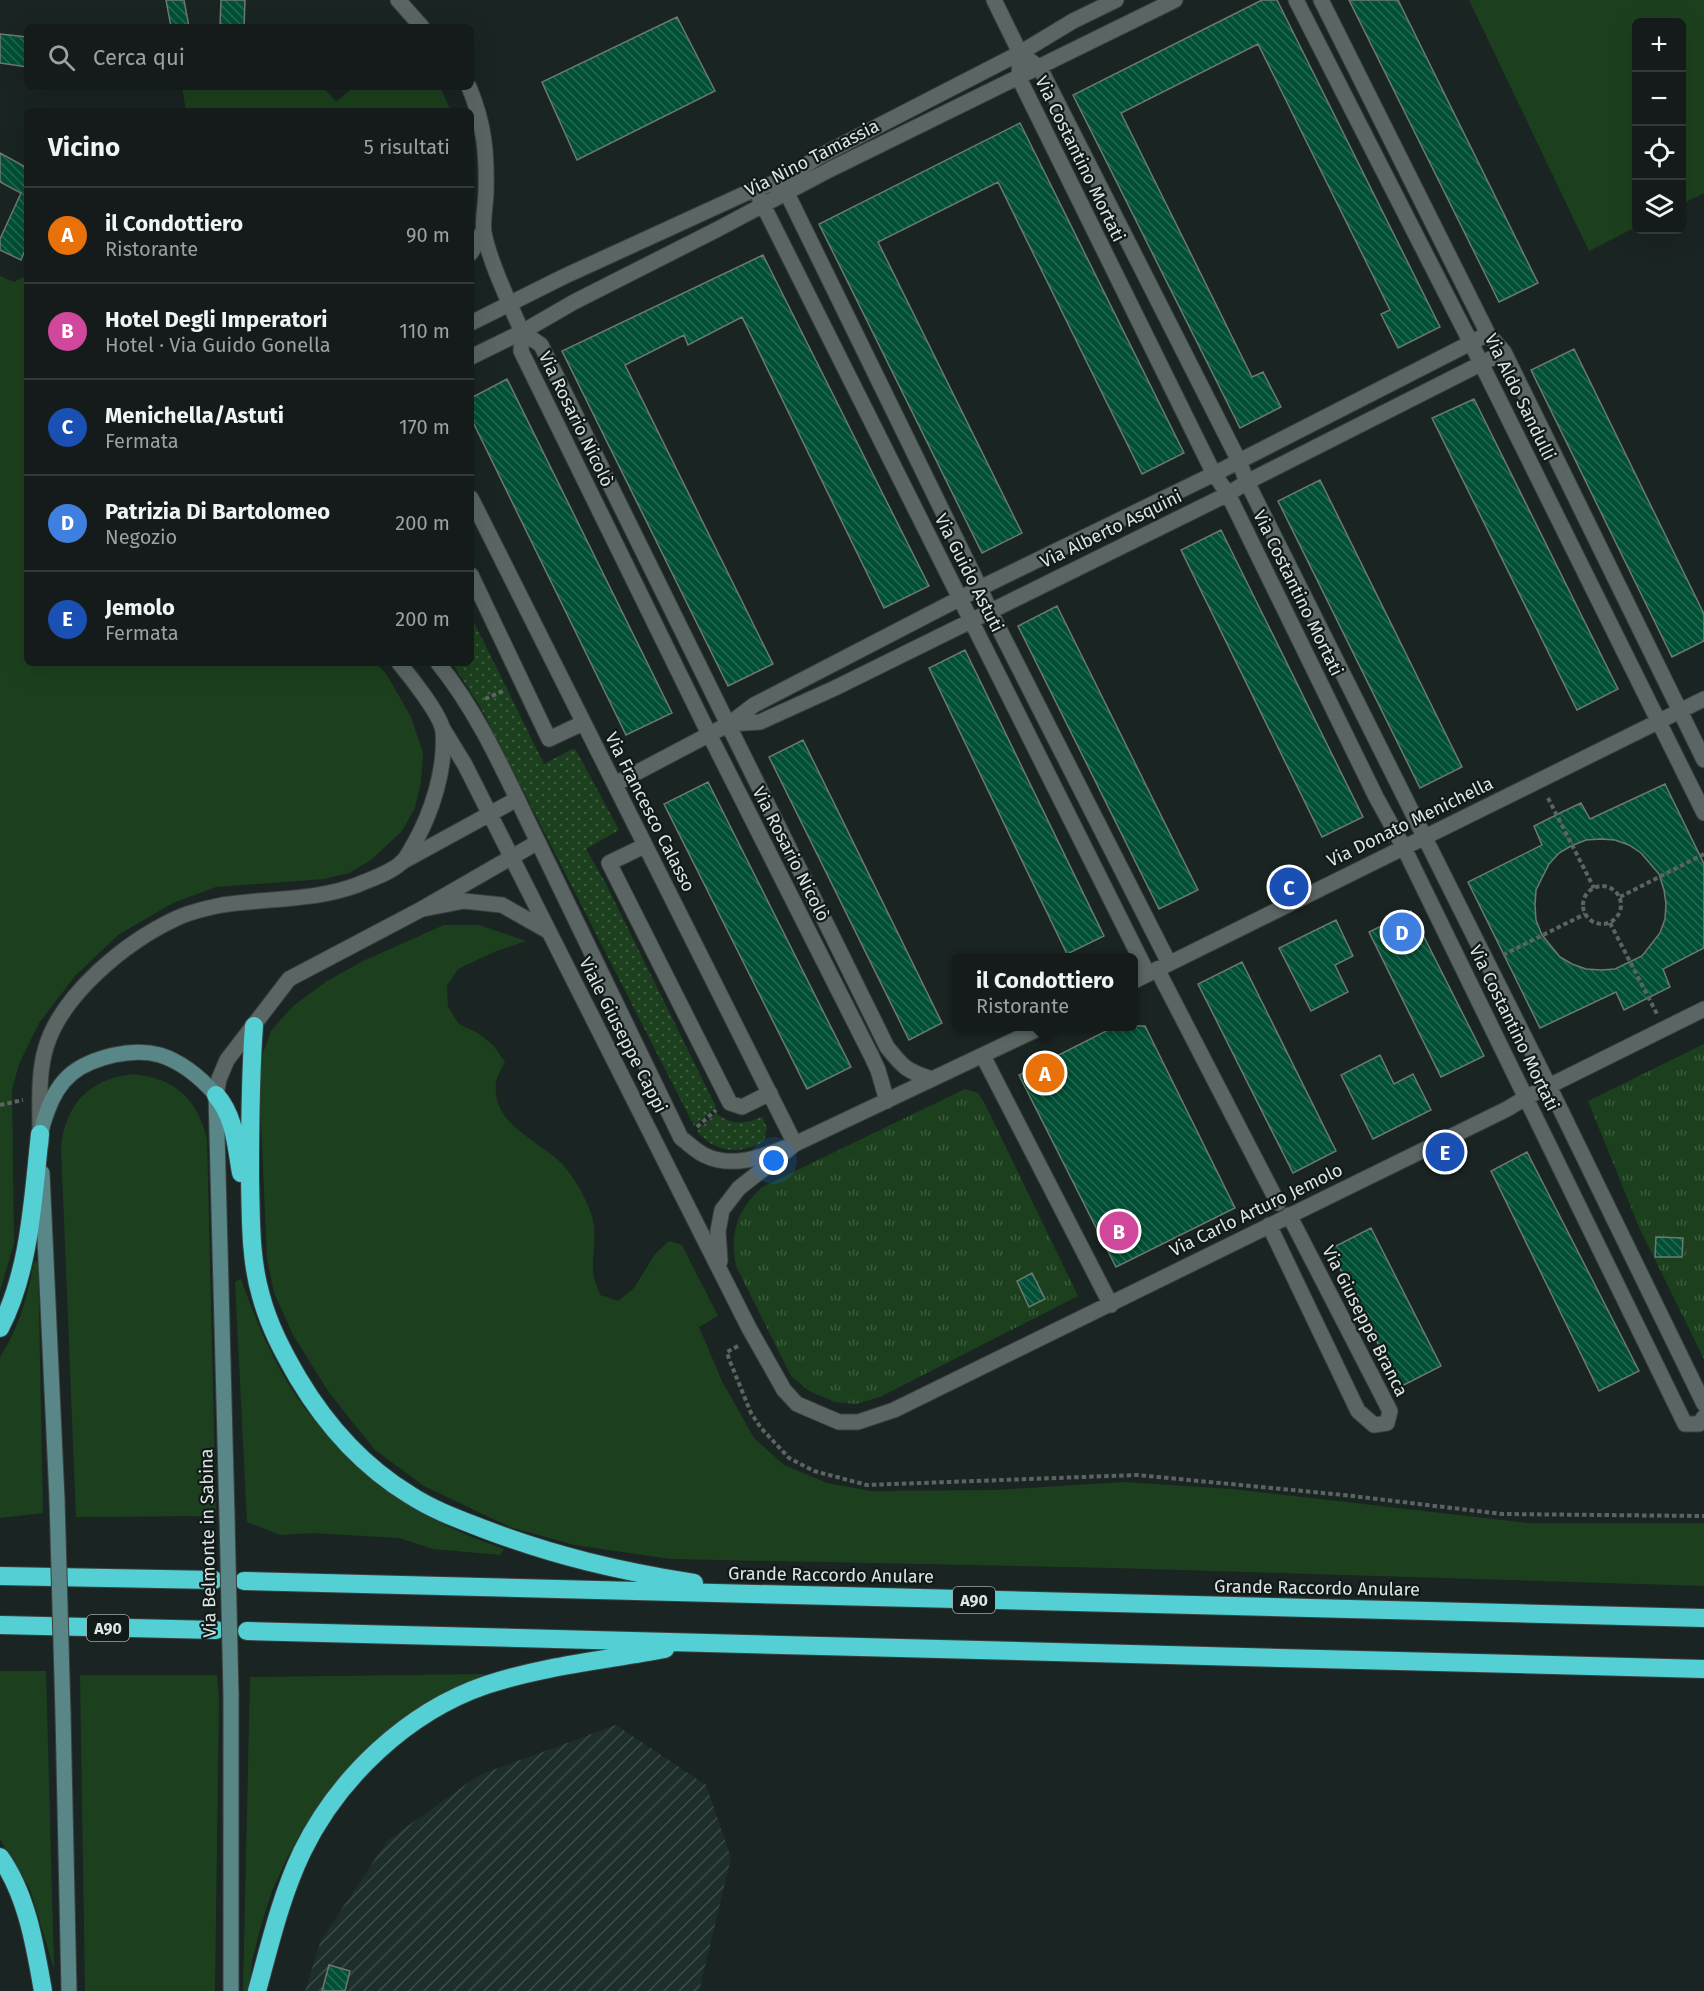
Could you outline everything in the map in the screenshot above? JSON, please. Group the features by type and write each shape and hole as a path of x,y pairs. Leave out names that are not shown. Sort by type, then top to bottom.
{"highway":[{"path":"254,1026 250,1091 251,1222 260,1295 277,1341 308,1395 350,1446 384,1478 447,1515 562,1556 629,1572 764,1594"},
{"path":"216,1095 231,1119 251,1222"},
{"path":"0,1328 17,1289 30,1220 40,1134"},
{"path":"0,1576 214,1580"},
{"name":"Grande Raccordo Anulare","path":"244,1581 1704,1618"},
{"name":"A90","path":"0,1625 216,1630"},
{"path":"247,1631 1704,1669"},
{"path":"257,1991 278,1915 302,1851 343,1788 357,1771 392,1739 438,1708 490,1684 581,1664 708,1642"},
{"path":"0,1857 20,1895 43,1991"}],"main road":[{"path":"69,1991 57,1499 40,1134 54,1096 70,1074 86,1063 118,1054 135,1052 169,1059 203,1081 216,1095"},
{"name":"Via Belmonte in Sabina","path":"216,1095 231,1695 231,1991"}],"street":[{"path":"398,0 419,24"},
{"path":"994,0 1020,53"},
{"name":"Via Nino Tamassia","path":"474,356 763,206 820,156 1020,53 1073,21 1116,0"},
{"name":"Via Nino Tamassia","path":"474,322 563,277 755,189 783,187 829,170 1174,0"},
{"name":"Via Aldo Sandulli","path":"1296,0 1482,364 1704,813"},
{"name":"Via Aldo Sandulli","path":"1321,0 1488,334 1504,352 1704,760"},
{"name":"Via Costantino Mortati","path":"1020,53 1040,68 1239,461 1246,482 1549,1086 1704,1404"},
{"name":"Via Costantino Mortati","path":"1020,53 1019,78 1214,474 1228,494 1376,797 1403,846 1685,1424 1699,1424 1704,1417"},
{"path":"470,90 485,136 487,164 483,231 522,332"},
{"name":"Via Guido Astuti","path":"783,187 980,588 1158,969"},
{"name":"Via Guido Astuti","path":"755,189 971,620 1158,969"},
{"path":"474,248 483,231"},
{"name":"Via Rosario Nicolò","path":"522,332 541,345 886,1047 911,1073 932,1079"},
{"name":"Via Rosario Nicolò","path":"522,332 521,351 709,734 871,1055 878,1070 886,1101"},
{"name":"Via Alberto Asquini","path":"615,784 729,724 754,705 980,588 1214,474 1488,334"},
{"name":"Via Alberto Asquini","path":"729,724 760,722 835,688 1228,494 1246,482 1504,352"},
{"name":"Via Francesco Calasso","path":"474,504 795,1144"},
{"path":"474,581 549,739 583,723"},
{"name":"Viale Giuseppe Cappi","path":"401,666 420,689 465,765 749,1328 784,1390 797,1404 819,1415"},
{"name":"Viale Giuseppe Cappi","path":"440,666 452,680 491,745 681,1138 703,1155 726,1162 759,1158 795,1144"},
{"name":"Via Donato Menichella","path":"1138,979 1704,699"},
{"path":"402,862 424,826 433,802 440,774 443,729"},
{"path":"40,1134 43,1062 45,1049 54,1027 88,982 132,943 176,918 200,910 223,905 320,894 354,886 517,799"},
{"path":"418,910 538,842"},
{"path":"644,846 609,863 730,1103 742,1107 770,1094"},
{"name":"Via Belmonte in Sabina","path":"216,1095 222,1069 289,979 418,910 464,901 502,905 548,931"},
{"path":"1158,969 1278,1203"},
{"name":"Via Carlo Arturo Jemolo","path":"819,1415 839,1422 858,1422 894,1410 1507,1109 1704,1009"},
{"path":"720,1268 718,1231 722,1210 739,1188 795,1144 1034,1031"},
{"path":"983,1056 1111,1305"},
{"name":"Via Giuseppe Branca","path":"1269,1225 1358,1411 1374,1425 1388,1423 1390,1411 1289,1215"}],"path":[{"path":"476,703 508,689"},
{"path":"1548,798 1594,888"},
{"path":"1620,897 1704,854"},
{"path":"1609,887 1620,897 1622,904 1620,912 1610,923 1596,923 1585,914 1584,899 1594,888 1609,887"},
{"path":"1487,963 1585,914"},
{"path":"1610,923 1657,1015"},
{"path":"693,1131 717,1110"},
{"path":"734,1337 738,1346 727,1352 741,1392 756,1420 772,1441 789,1458 814,1471 867,1485 1137,1475 1299,1490 1502,1514 1704,1516"}],"shaded area":[{"path":"616,1725 706,1785 731,1858 699,1991 305,1991 321,1940 387,1841 479,1775"}],"green space":[{"path":"1469,0 1704,0 1704,193 1686,202 1686,18 1632,18 1632,229 1589,251"},
{"path":"182,90 326,90 336,102 350,90 441,90 450,108 186,108"},
{"path":"0,276 14,282 24,277 24,666 379,666 387,675 411,717 423,753 421,782 415,808 402,831 371,860 349,873 324,879 216,887 173,903 118,935 75,976 39,1023 19,1064 12,1090 14,1244 0,1291"},
{"path":"474,622 544,764 572,749 576,750 619,830 586,849 606,884 716,1107 694,1126 481,708 454,666 474,666"},
{"path":"444,925 479,925 526,941 494,952 458,969 447,986 448,1007 459,1024 478,1033 493,1045 505,1062 496,1082 496,1096 507,1118 516,1128 562,1164 582,1193 594,1227 593,1273 600,1295 618,1301 634,1288 655,1254 669,1241 682,1245 718,1316 699,1327 722,1381 754,1438 784,1465 827,1483 871,1491 995,1490 1124,1482 1232,1489 1529,1523 1704,1523 1704,1586 1114,1568 671,1559 574,1545 510,1527 424,1486 375,1450 330,1394 293,1335 274,1293 267,1258 260,1100 261,1059 271,1031 293,1006 327,981 363,961"},
{"path":"1704,1044 1704,1359 1639,1227 1588,1101"},
{"path":"133,1074 160,1080 182,1093 197,1112 207,1139 216,1516 76,1517 61,1146 68,1117 83,1096 104,1081"},
{"path":"965,1089 978,1093 985,1104 1078,1296 880,1397 856,1404 835,1402 809,1391 791,1376 736,1266 734,1242 741,1213 762,1187"},
{"path":"716,1113 733,1122 750,1121 762,1117 767,1128 764,1141 737,1150 728,1150 711,1144 697,1131"},
{"path":"34,1261 38,1262 43,1513 0,1518 0,1357 22,1311"},
{"path":"241,1279 257,1322 277,1364 288,1384 315,1421 345,1451 419,1511 454,1529 504,1549 500,1555 433,1549 399,1538 312,1533 280,1535 247,1522 235,1282"},
{"path":"0,1671 46,1671 54,1969 30,1889 0,1839"},
{"path":"485,1674 457,1688 325,1797 304,1827 272,1891 252,1961 249,1991 243,1991 250,1677"},
{"path":"80,1675 217,1675 219,1698 215,1991 85,1991"}],"building":[{"path":"166,0 184,0 188,24 170,24"},
{"path":"221,0 245,0 244,24 220,24"},
{"path":"1262,0 1277,0 1440,327 1398,348 1381,314 1390,310 1258,44 1121,113 1252,377 1263,372 1281,407 1240,428 1073,95"},
{"path":"1349,0 1398,0 1538,283 1499,302"},
{"path":"677,17 715,91 577,160 542,82"},
{"path":"0,34 24,37 24,67 0,63"},
{"path":"1020,123 1184,453 1142,474 998,182 878,242 1022,533 982,553 819,224"},
{"path":"0,153 24,166 24,252 21,260 0,250 0,239 21,193 0,182"},
{"path":"763,255 929,586 884,608 742,317 688,345 684,335 625,365 773,664 728,686 562,351"},
{"path":"1574,349 1704,614 1704,641 1672,657 1531,370"},
{"path":"507,379 672,713 626,735 474,424 474,396"},
{"path":"1474,399 1618,689 1577,710 1432,418"},
{"path":"1320,480 1462,767 1420,788 1278,501"},
{"path":"1221,530 1363,817 1322,837 1181,550"},
{"path":"1057,606 1198,890 1159,909 1018,626"},
{"path":"965,650 1104,936 1067,953 929,668"},
{"path":"803,740 942,1023 909,1040 769,757"},
{"path":"708,782 851,1067 807,1089 664,804"},
{"path":"1665,784 1704,864 1704,948 1663,969 1670,987 1624,1010 1616,992 1540,1028 1468,882 1542,845 1534,826 1581,803 1590,819","holes":["1586,840 1615,840 1641,853 1659,874 1666,904 1665,919 1660,933 1642,956 1615,969 1586,969 1560,957 1542,935 1536,920 1536,890 1549,864 1559,853"]},
{"path":"1411,911 1484,1056 1441,1077 1369,932"},
{"path":"1336,920 1353,956 1335,965 1348,992 1311,1011 1279,948"},
{"path":"1242,962 1336,1151 1293,1173 1198,984"},
{"path":"1138,1026 1145,1026 1235,1208 1116,1267 1019,1075 1106,1031 1138,1031"},
{"path":"1380,1055 1394,1084 1413,1074 1431,1110 1373,1139 1341,1075"},
{"path":"1527,1152 1639,1371 1599,1391 1491,1171"},
{"path":"1371,1228 1441,1366 1400,1387 1330,1249"},
{"path":"1656,1237 1683,1238 1682,1257 1655,1257"},
{"path":"1032,1273 1045,1299 1029,1307 1017,1281"},
{"path":"329,1965 350,1971 345,1991 322,1991"}],"place":[{"name":"Menichella/Astuti","path":"1289,887"},
{"name":"Patrizia Di Bartolomeo","path":"1402,932"},
{"name":"il Condottiero","path":"1045,1073"},
{"name":"Jemolo","path":"1445,1152"},
{"name":"Hotel Degli Imperatori","path":"1119,1231"}]}
